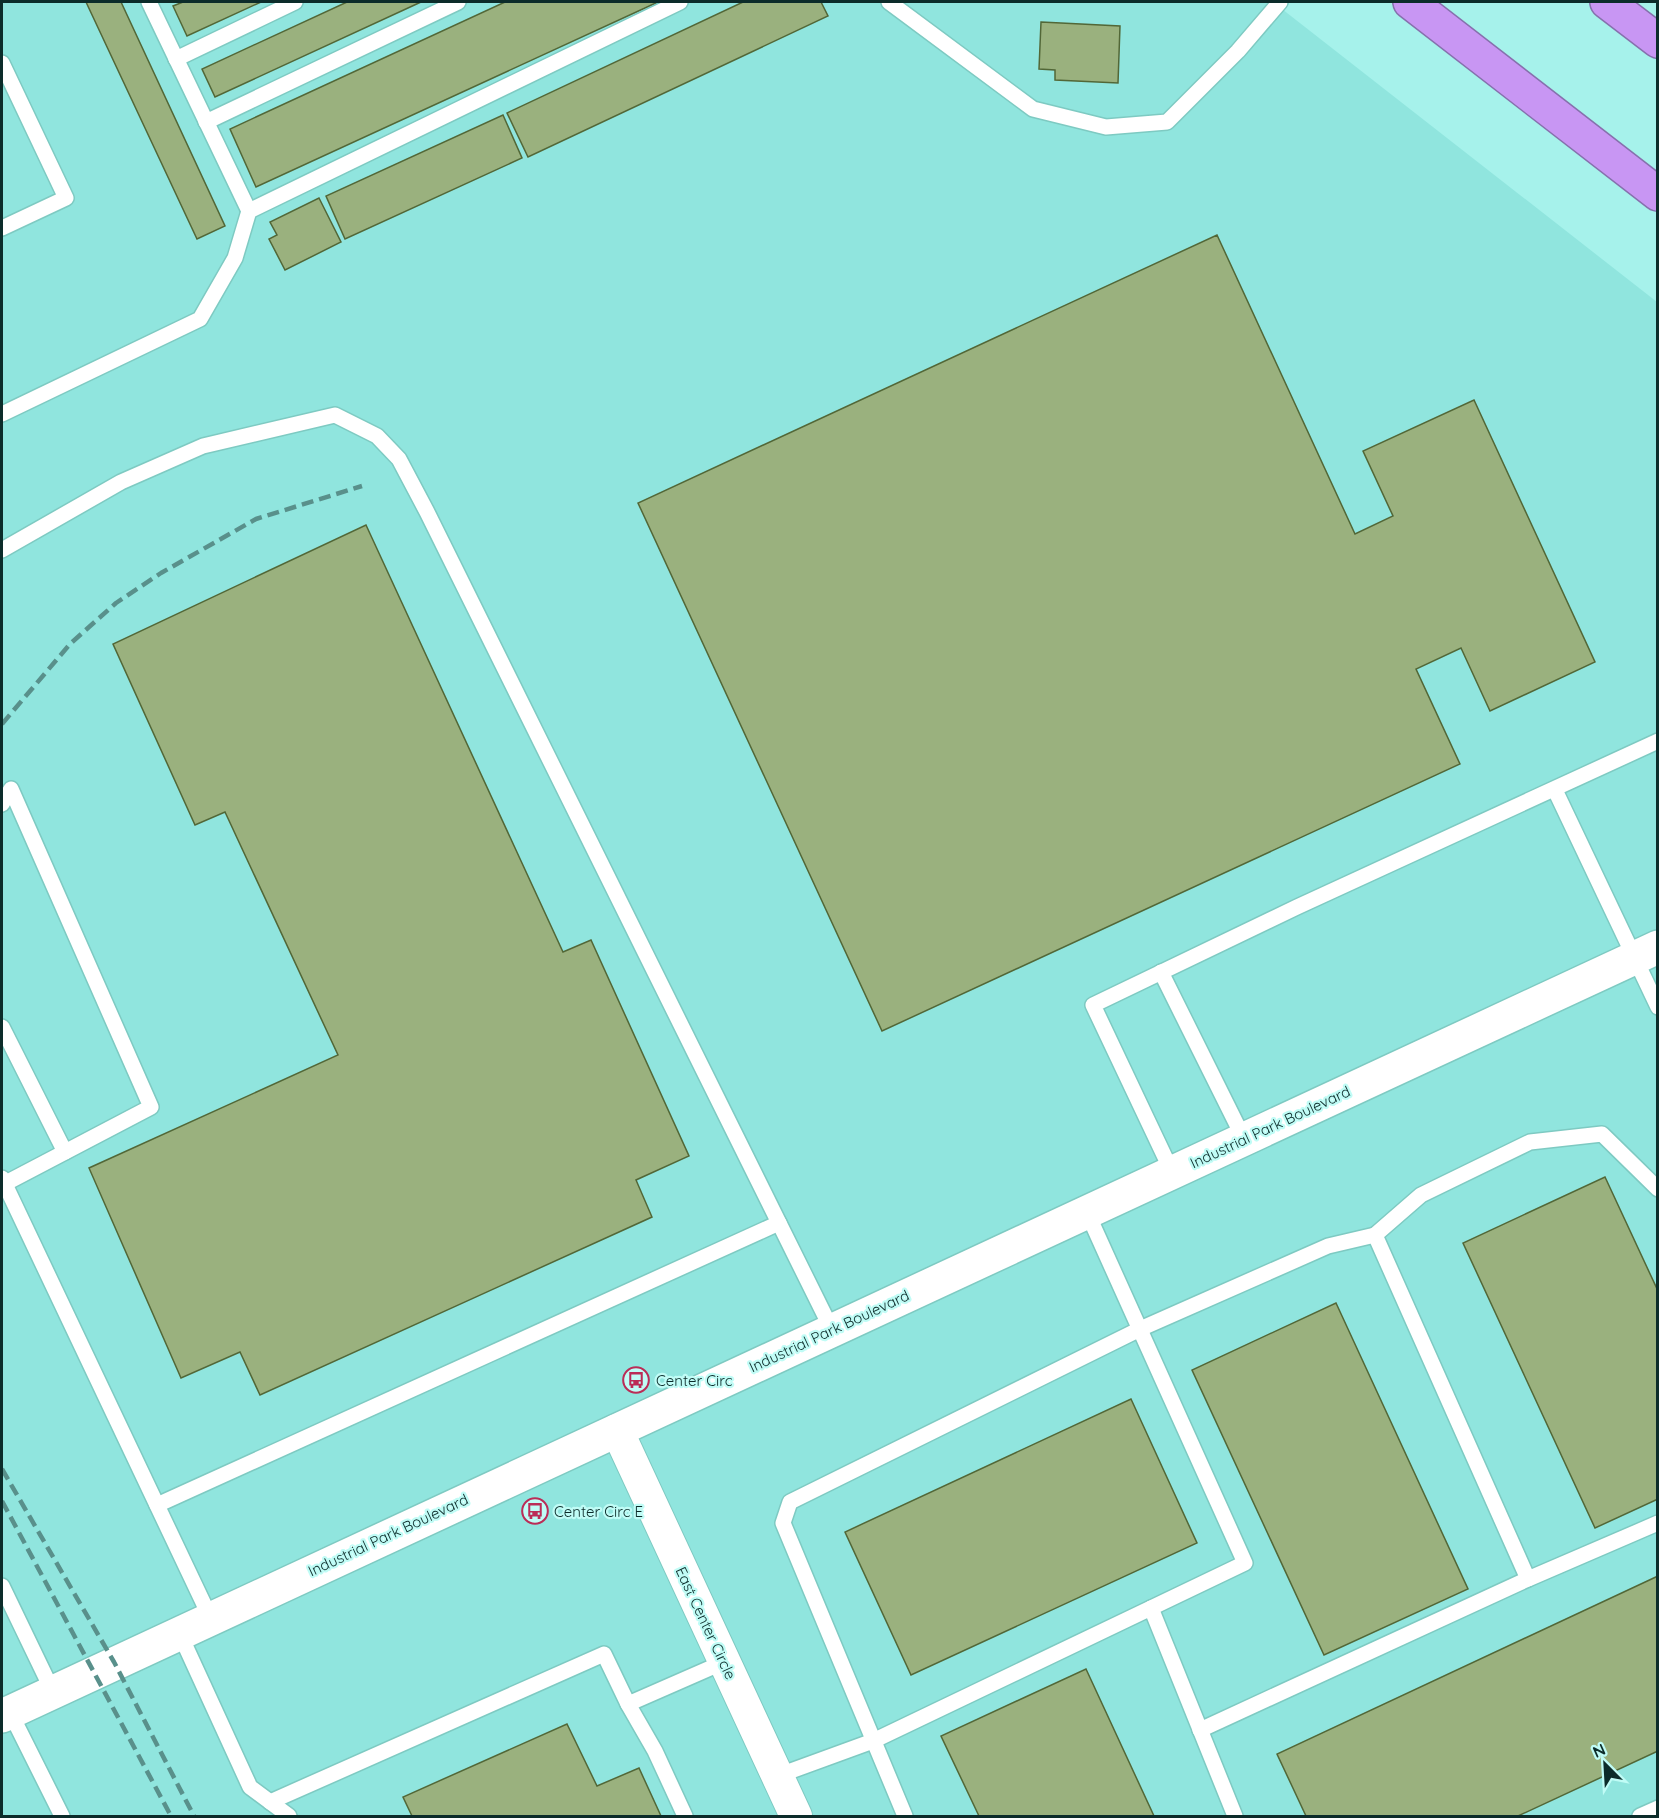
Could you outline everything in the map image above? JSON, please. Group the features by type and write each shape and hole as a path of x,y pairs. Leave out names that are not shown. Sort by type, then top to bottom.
{"highway":[{"path":"1410,2 1658,194"},
{"path":"1607,2 1658,41"}],"street":[{"name":"Industrial Park Boulevard","path":"6,1714 210,1617 1646,952"},
{"name":"East Center Circle","path":"617,1430 796,1816"}],"lane":[{"path":"2,414 200,319 235,258 249,211 149,2"},
{"path":"177,59 295,2"},
{"path":"206,122 458,2"},
{"path":"249,211 681,2"},
{"path":"889,2 1033,109 1106,127 1167,122 1238,51 1280,2"},
{"path":"2,63 66,198 2,228"},
{"path":"2,550 121,482 203,446 335,415 377,436 399,459 427,512 832,1330"},
{"path":"1172,1172 1093,1005 1297,907 1658,741"},
{"path":"2,804 11,789 151,1107 3,1181 210,1617"},
{"path":"1555,790 1646,952 1658,1007"},
{"path":"1161,972 1244,1139"},
{"path":"2,1027 65,1152"},
{"path":"905,1816 783,1523 790,1502 1140,1329 1328,1246 1375,1235 1421,1195 1530,1142 1602,1134 1658,1189"},
{"path":"777,1776 873,1741 1245,1563 1087,1212"},
{"path":"157,1505 779,1223"},
{"path":"1375,1235 1528,1579"},
{"path":"1200,1730 1528,1579 1658,1523"},
{"path":"2,1586 53,1692"},
{"path":"1151,1608 1235,1816"},
{"path":"179,1632 250,1787 289,1816"},
{"path":"270,1802 604,1654 628,1704 655,1750 685,1816"},
{"path":"628,1704 724,1662"},
{"path":"6,1714 62,1816"},
{"path":"1640,1816 1658,1808"}],"shaded area":[{"path":"2,2 1273,2 1657,302 1657,1816 2,1816"}],"building":[{"path":"86,2 121,2 225,226 197,239"},
{"path":"183,2 261,2 187,36 173,6"},
{"path":"347,2 421,2 215,97 202,69"},
{"path":"505,2 658,2 256,187 230,129"},
{"path":"743,2 821,2 828,16 528,157 507,113"},
{"path":"1041,22 1120,26 1118,83 1055,80 1055,70 1039,69"},
{"path":"503,115 522,158 345,239 326,196"},
{"path":"319,198 341,242 285,270 269,239 277,235 270,222"},
{"path":"1217,235 1355,534 1393,516 1363,451 1474,400 1595,662 1490,711 1461,648 1416,669 1460,764 882,1031 638,503"},
{"path":"366,525 563,952 591,940 689,1156 636,1180 652,1217 260,1395 240,1352 181,1378 89,1168 338,1055 225,812 195,825 113,644"},
{"path":"1605,1177 1658,1291 1658,1499 1595,1528 1463,1243"},
{"path":"1336,1303 1468,1589 1324,1655 1192,1370"},
{"path":"1131,1399 1197,1543 911,1675 845,1532"},
{"path":"1658,1576 1658,1751 1518,1816 1306,1816 1277,1754"},
{"path":"1086,1669 1154,1816 979,1816 941,1736"},
{"path":"567,1724 597,1786 639,1768 661,1816 412,1816 403,1797"}],"railway":[{"path":"2,724 70,644 116,603 161,573 256,519 362,486"},
{"path":"2,1469 114,1662 194,1816"},
{"path":"2,1501 171,1816"}],"place":[{"name":"Center Circ","path":"636,1380"},
{"name":"Center Circ E","path":"535,1511"}]}
